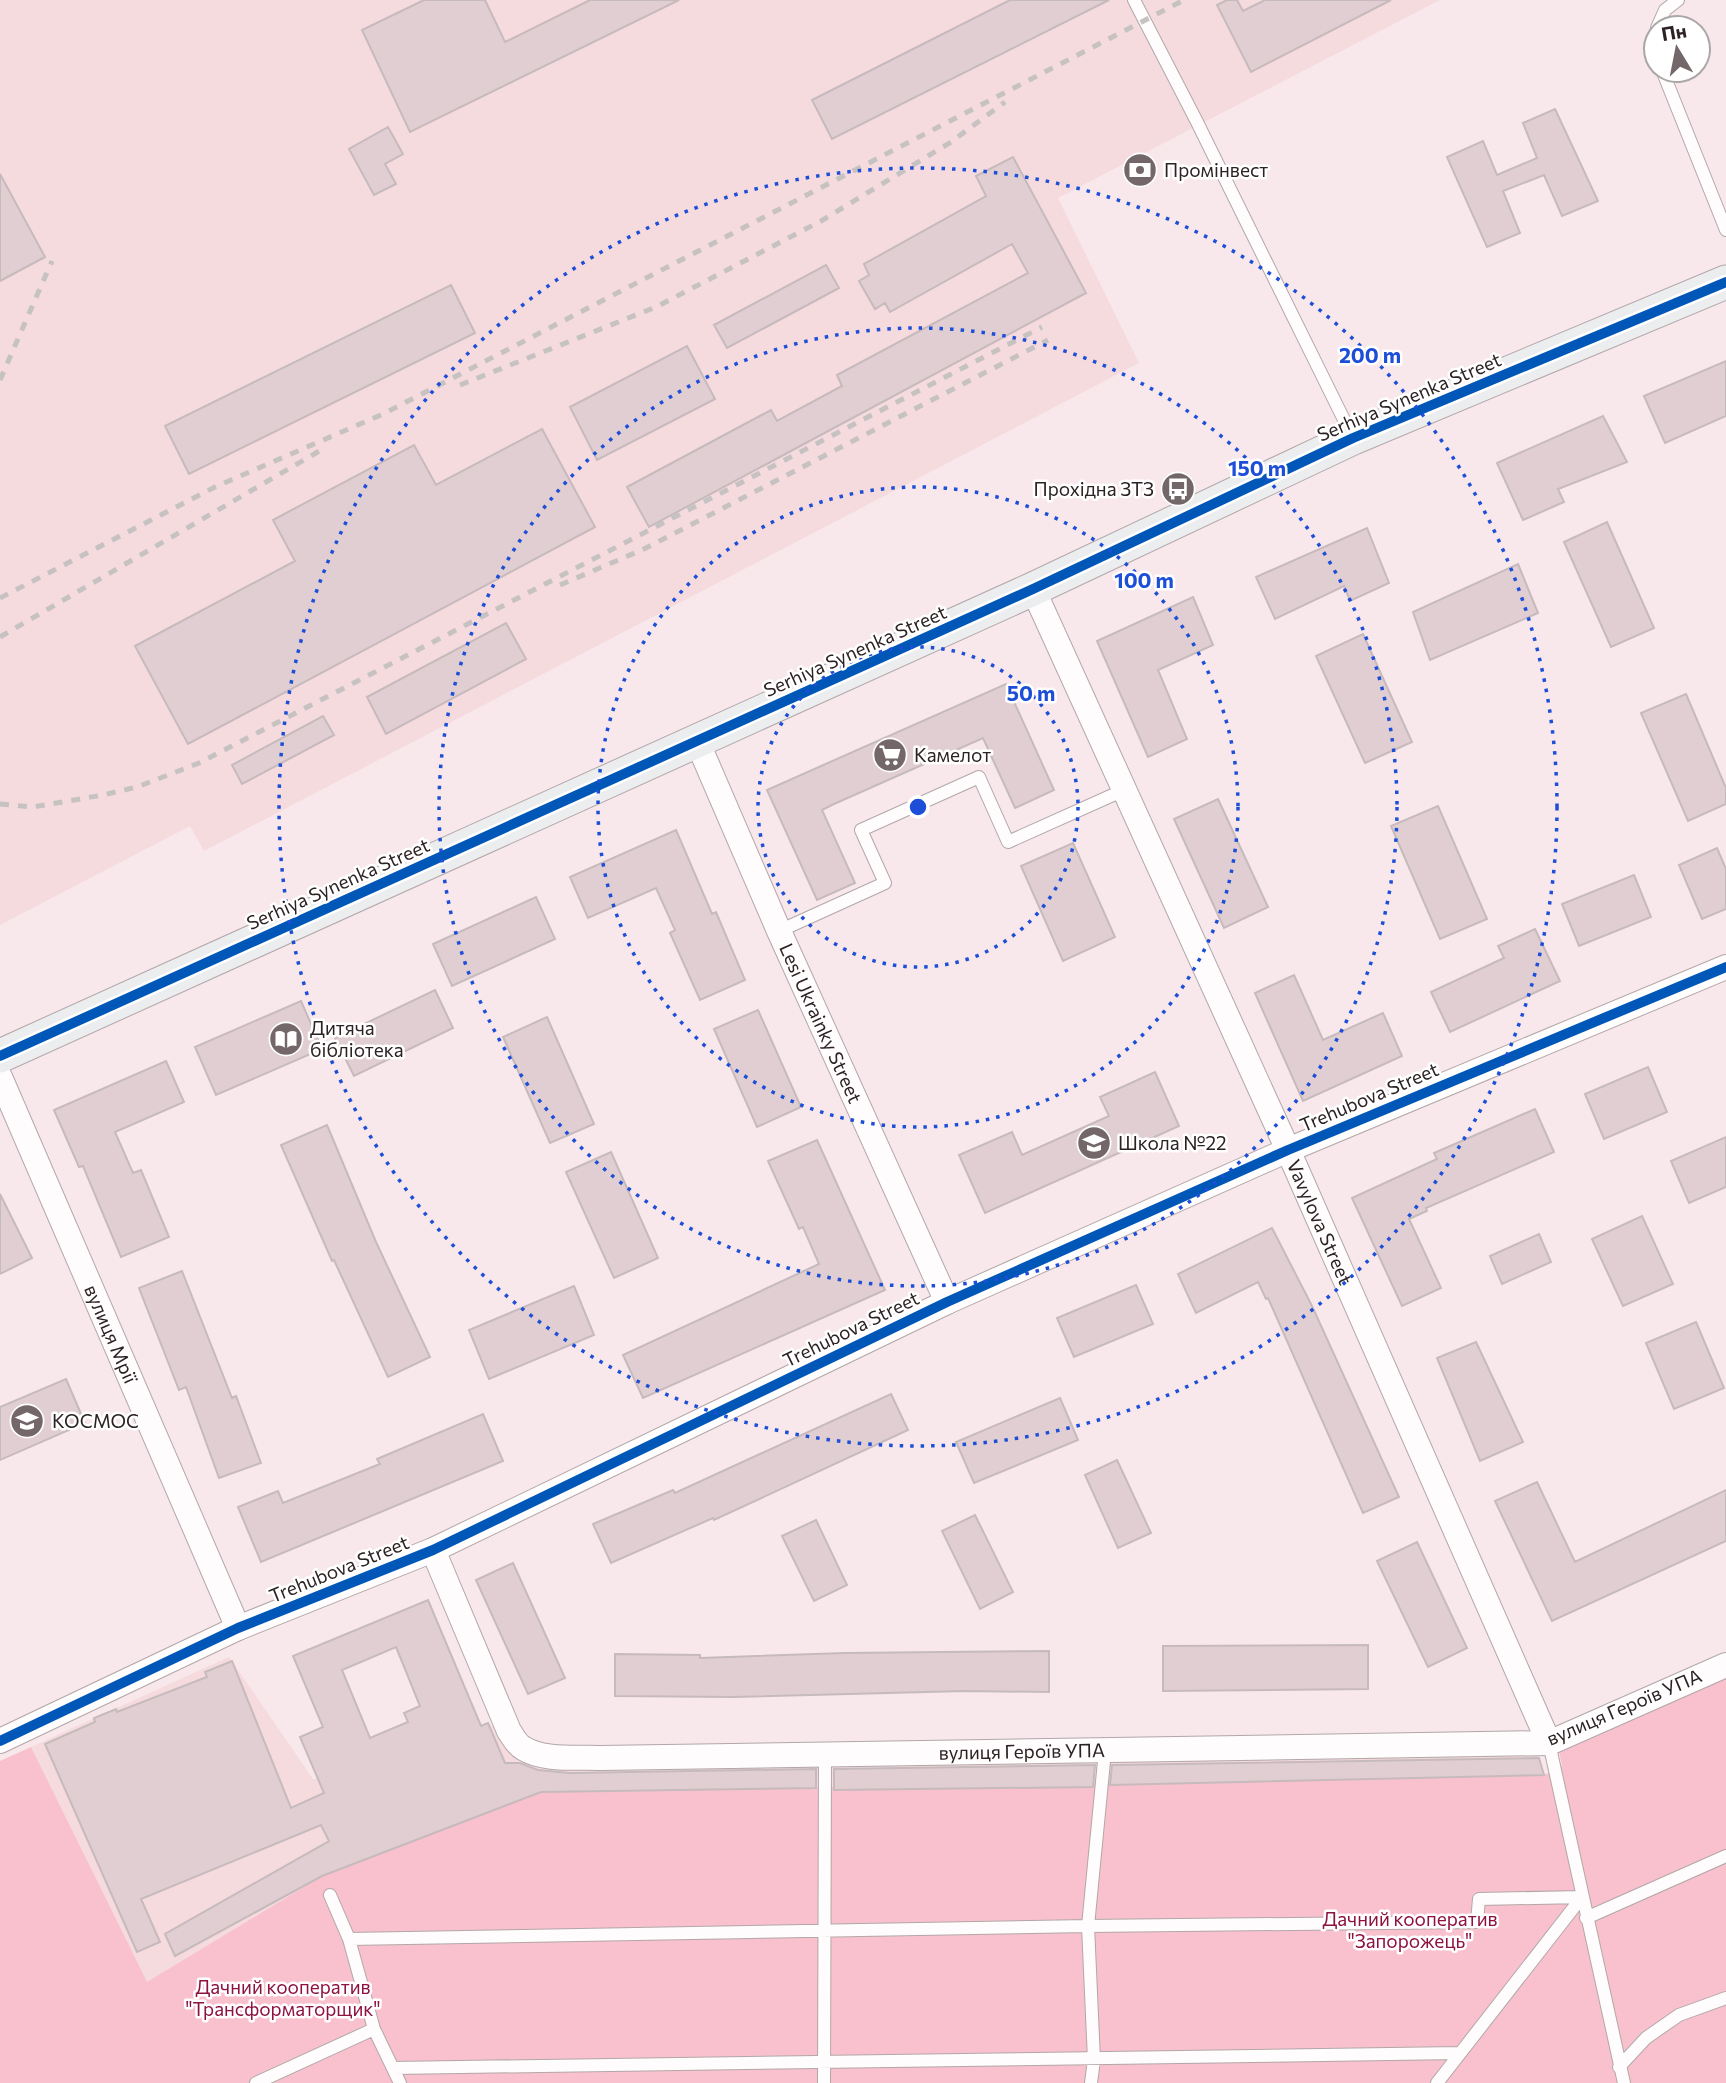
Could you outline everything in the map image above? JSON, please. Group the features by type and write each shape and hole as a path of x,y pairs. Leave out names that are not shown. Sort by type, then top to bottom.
{"street":[{"name":"Serhiya Synenka Street","path":"0,1056 1033,589 1353,438 1726,282"},
{"name":"Vavylova Street","path":"1033,589 1288,1150 1549,1742"},
{"name":"Lesi Ukrainky Street","path":"696,741 947,1302"},
{"name":"Trehubova Street","path":"0,1741 239,1628 433,1550 947,1302 1288,1150 1726,967"},
{"name":"вулиця Мрії","path":"0,1077 239,1628"},
{"name":"вулиця Героїв УПА","path":"433,1550 509,1731 520,1747 545,1755 600,1758 1549,1742 1726,1665"}],"lane":[{"path":"1134,0 1353,438"},
{"path":"1663,14 1678,0"},
{"path":"1668,84 1726,230"},
{"path":"779,931 885,883 861,830 978,777 1008,842 1124,790"},
{"path":"1549,1742 1624,2083"},
{"path":"1091,2083 1094,2060 1088,1926 1105,1751"},
{"path":"824,2083 825,1754"},
{"path":"1586,1918 1726,1856"},
{"path":"330,1895 349,1939 374,2029 400,2083"},
{"path":"349,1939 1477,1922 1479,1899 1581,1897"},
{"path":"1437,2083 1581,1897"},
{"path":"1619,2067 1646,2038 1679,2015 1726,1998"},
{"path":"256,2083 374,2029"},
{"path":"393,2068 1459,2053"}],"shaded area":[{"path":"0,0 1440,0 1058,198 1139,363 204,851 190,826 0,925"},
{"path":"229,1657 313,1779 351,1779 488,1722 530,1763 1536,1748 1544,1775 541,1792 322,1876 146,1983 31,1747"}],"green space":[{"name":"Дачний кооператив \"Запорожець\"","path":"1726,1671 1726,2083 0,2083 0,1761 31,1747 147,1982 322,1876 541,1792 1544,1775 1562,1766 1558,1747"}],"building":[{"path":"424,0 485,0 505,42 590,0 679,0 410,132 362,30"},
{"path":"1010,0 1109,0 832,139 812,100"},
{"path":"1227,0 1237,0 1243,11 1265,0 1391,0 1251,72 1217,5"},
{"path":"1555,109 1598,201 1562,216 1544,175 1503,191 1520,233 1487,247 1447,157 1483,141 1497,175 1537,158 1523,123"},
{"path":"388,127 403,154 385,164 396,184 374,195 349,149"},
{"path":"1013,157 1086,293 649,527 627,487 771,410 777,421 842,386 837,375 1028,273 1012,244 890,312 885,303 875,309 859,281 869,275 864,264 986,196 976,176"},
{"path":"0,174 45,257 0,281"},
{"path":"826,265 839,288 727,348 714,325"},
{"path":"451,285 475,333 189,474 165,426"},
{"path":"687,346 715,399 597,460 570,407"},
{"path":"1726,361 1726,416 1665,443 1644,396"},
{"path":"1603,416 1627,462 1558,489 1564,502 1523,520 1497,463"},
{"path":"542,429 595,527 188,744 135,646 295,561 273,520 414,445 436,485"},
{"path":"1607,522 1654,628 1611,647 1564,542"},
{"path":"1367,528 1389,583 1350,601 1344,586 1275,619 1256,577"},
{"path":"1518,564 1538,613 1430,660 1413,612"},
{"path":"1193,597 1213,645 1158,670 1187,739 1148,757 1097,641"},
{"path":"506,623 526,659 386,734 367,697"},
{"path":"1363,634 1412,742 1365,763 1316,656"},
{"path":"1006,684 1054,790 1015,808 983,738 834,804 822,810 855,883 817,900 767,790"},
{"path":"1686,694 1726,788 1726,804 1688,821 1641,713"},
{"path":"323,716 334,735 242,784 232,765"},
{"path":"1218,799 1268,907 1224,928 1174,819"},
{"path":"1438,806 1487,919 1440,939 1391,826"},
{"path":"676,830 712,914 716,912 745,980 700,1000 670,933 675,930 656,888 588,918 570,877"},
{"path":"1073,843 1115,937 1063,961 1021,866"},
{"path":"1717,848 1726,869 1726,909 1702,919 1679,865"},
{"path":"1634,875 1651,917 1579,946 1562,904"},
{"path":"536,897 555,939 452,986 433,944"},
{"path":"1535,929 1560,981 1450,1032 1431,992 1504,958 1498,946"},
{"path":"1294,975 1323,1040 1383,1013 1402,1056 1303,1101 1255,993"},
{"path":"435,990 453,1028 354,1076 335,1038"},
{"path":"301,1001 322,1049 216,1095 195,1047"},
{"path":"758,1010 801,1107 757,1127 714,1029"},
{"path":"547,1017 594,1124 550,1143 503,1037"},
{"path":"166,1061 184,1102 115,1132 133,1173 141,1170 169,1237 121,1257 83,1166 79,1167 54,1110"},
{"path":"1648,1067 1667,1112 1604,1139 1585,1094"},
{"name":"Школа №22","path":"1155,1072 1179,1126 985,1213 959,1155 1012,1132 1022,1155 1109,1116 1100,1097"},
{"path":"1535,1109 1554,1152 1426,1208 1427,1211 1409,1219 1441,1288 1402,1306 1352,1198 1437,1159 1434,1153"},
{"path":"327,1125 376,1242 430,1357 388,1377 334,1260 332,1261 281,1145"},
{"path":"1726,1137 1726,1187 1689,1203 1671,1161"},
{"path":"817,1140 885,1290 643,1398 623,1355 819,1264 803,1227 799,1229 768,1161"},
{"path":"611,1152 658,1258 614,1278 566,1172"},
{"path":"0,1194 32,1258 0,1274"},
{"path":"1642,1216 1673,1284 1623,1306 1592,1239"},
{"path":"1272,1228 1312,1306 1399,1497 1363,1513 1268,1298 1266,1299 1258,1282 1196,1313 1178,1274"},
{"path":"1539,1234 1551,1262 1502,1284 1490,1256"},
{"path":"182,1271 232,1398 236,1396 261,1463 219,1478 186,1387 179,1390 139,1288"},
{"path":"1136,1285 1153,1324 1074,1357 1057,1318"},
{"path":"574,1286 594,1335 489,1379 469,1330"},
{"path":"1696,1322 1724,1388 1674,1409 1646,1343"},
{"path":"1476,1342 1523,1442 1480,1461 1437,1358"},
{"path":"66,1379 85,1423 0,1460 0,1407"},
{"path":"891,1394 908,1430 714,1520 713,1518 611,1563 593,1524 673,1490 675,1493"},
{"path":"1060,1398 1078,1440 974,1483 956,1442"},
{"path":"483,1414 503,1461 261,1562 238,1507 278,1491 283,1503 380,1464 377,1459"},
{"path":"1117,1460 1151,1533 1118,1548 1085,1475"},
{"path":"1537,1482 1575,1562 1726,1490 1726,1541 1552,1621 1495,1501"},
{"path":"975,1515 1013,1592 980,1609 942,1531"},
{"path":"816,1520 847,1585 814,1601 782,1536"},
{"path":"1417,1542 1467,1648 1428,1667 1377,1561"},
{"path":"513,1563 565,1678 528,1694 476,1580"},
{"path":"428,1600 481,1726 488,1723 505,1763 520,1763 538,1770 570,1773 816,1769 816,1788 541,1792 322,1876 175,1956 165,1934 329,1841 321,1825 141,1899 160,1942 137,1952 45,1744 95,1722 94,1718 116,1709 117,1712 207,1677 205,1672 232,1661 291,1808 324,1793 300,1737 323,1727 293,1656","holes":["396,1647 420,1706 404,1713 408,1722 370,1738 342,1670"]},
{"path":"1368,1645 1368,1689 1163,1691 1163,1646"},
{"path":"1049,1651 1049,1692 615,1696 615,1654 700,1655 700,1658"},
{"path":"1539,1758 1544,1775 1110,1785 1112,1765"},
{"path":"1095,1765 1093,1787 834,1790 834,1769"}],"railway":[{"path":"0,598 215,487 383,414 1184,0"},
{"path":"460,385 656,307 821,221 951,142 1005,102"},
{"path":"0,380 52,261"},
{"path":"0,804 33,807 103,795 137,787 199,763 1042,327"},
{"path":"560,585 644,549 1048,340"},
{"path":"0,637 321,450"}],"cycle path":[{"path":"0,1056 1033,589 1353,438 1726,282"},
{"path":"0,1741 238,1628 433,1550 947,1302 1288,1150 1726,967"}],"place":[{"name":"Промінвест","path":"1140,170"},
{"name":"Прохідна ЗТЗ","path":"1178,489"},
{"name":"Камелот","path":"890,755"},
{"name":"Дитяча бібліотека","path":"286,1039"},
{"name":"Школа №22","path":"1094,1143"},
{"name":"КОСМОС","path":"27,1421"}],"park label":[{"name":"Дачний кооператив \"Трансформаторщик\"","path":"283,1998"}]}
